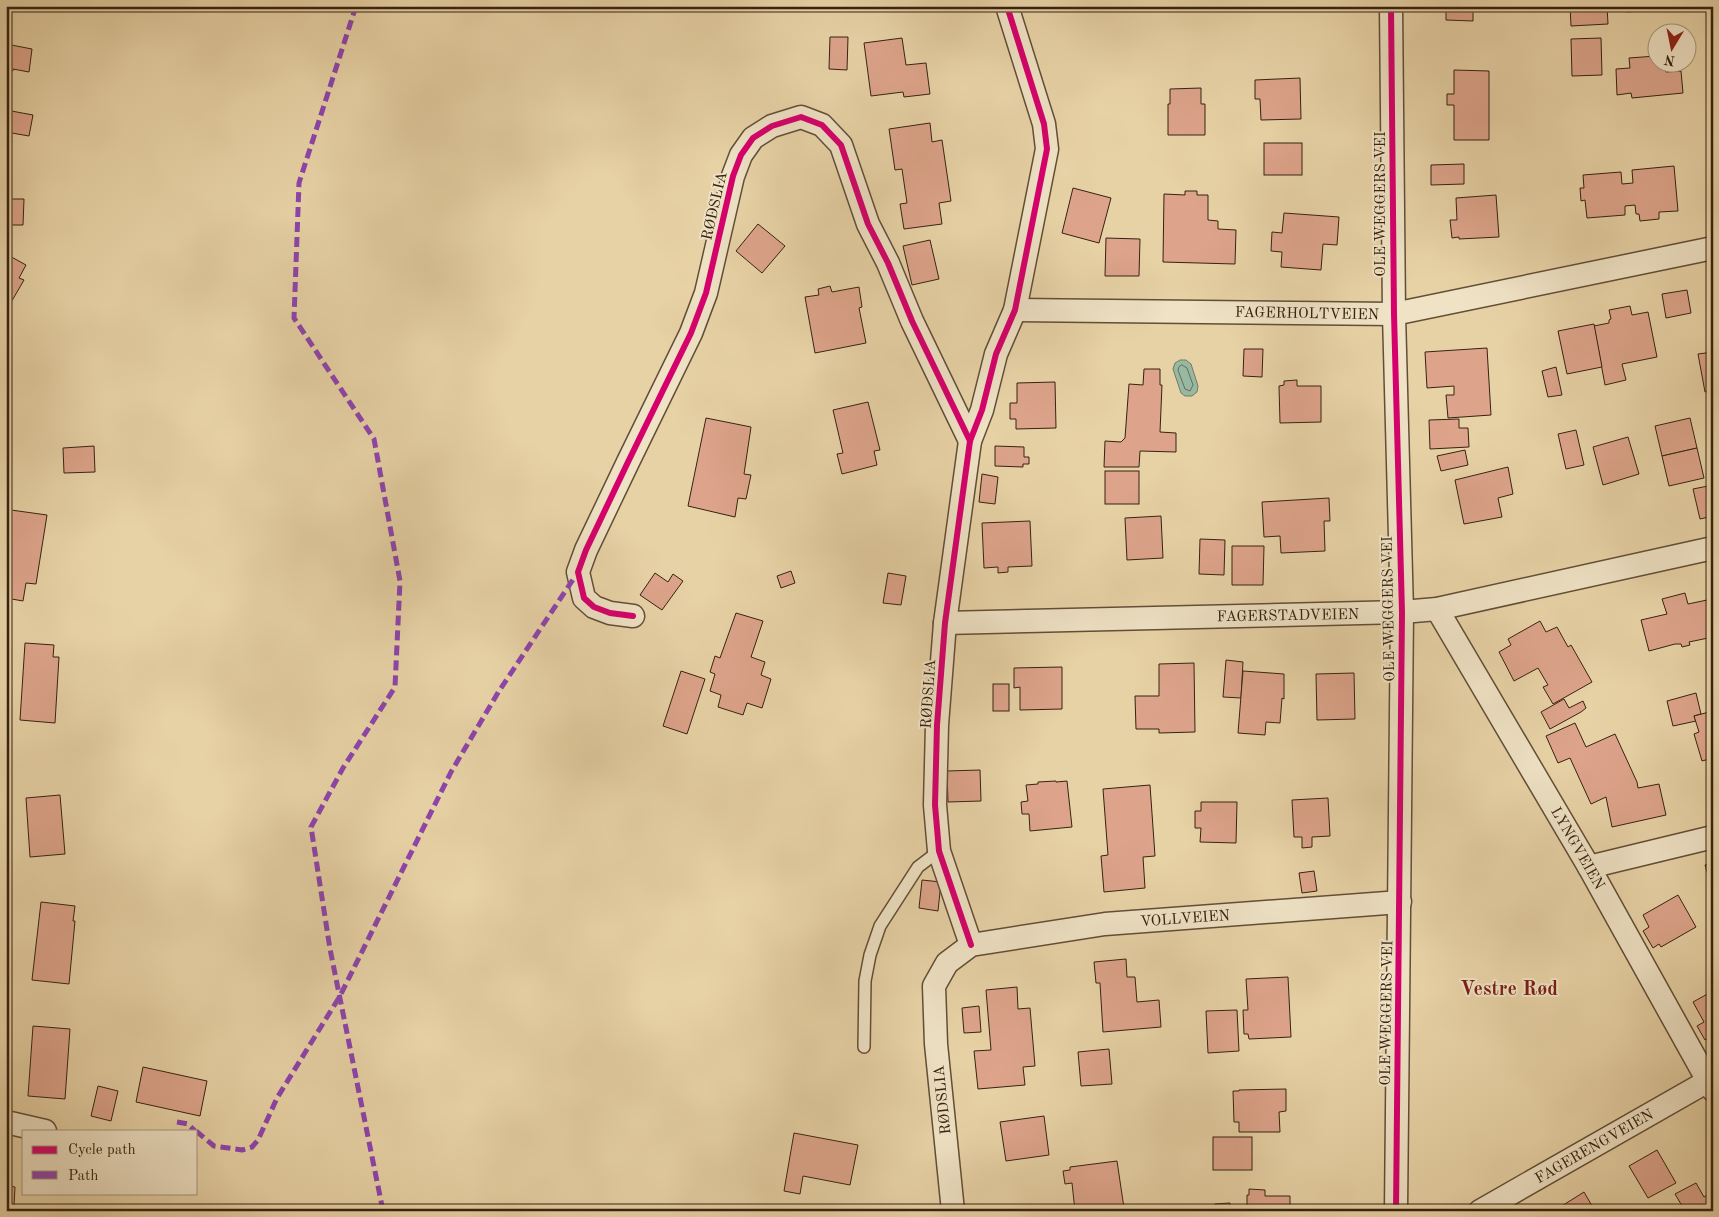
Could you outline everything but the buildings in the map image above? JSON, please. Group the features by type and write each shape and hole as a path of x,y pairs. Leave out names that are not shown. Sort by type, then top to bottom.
{"street":[{"name":"RØDSLIA","path":"953,1211 936,1044 934,986 947,963 971,945 939,851 935,805 937,726 946,623 970,442 982,410 996,354 1015,310 1047,149 1044,124 1007,6"},
{"name":"OLE WEGGERS VEI","path":"1391,6 1394,314 1402,612 1396,1211"},
{"name":"RØDSLIA","path":"633,616 610,613 594,607 584,598 578,572 586,550 692,332 706,293 733,176 741,155 753,138 772,126 800,117 822,125 841,145 868,224 888,263 918,334 970,442"},
{"name":"FAGERHOLTVEIEN","path":"1015,310 1394,314 1713,248"},
{"name":"FAGERSTADVEIEN","path":"946,623 1402,612 1437,609 1713,548"},
{"name":"LYNGVEIEN","path":"1437,609 1589,867 1710,1085"},
{"path":"1589,867 1713,837"},
{"name":"VOLLVEIEN","path":"971,945 1105,924 1400,902"},
{"name":"FAGERENGVEIEN","path":"1480,1211 1710,1085"},
{"path":"6,1122 42,1130"}],"lane":[{"path":"864,1047 865,981 870,955 880,926 918,867 939,851"}],"water":[{"path":"1180,360 1186,360 1191,364 1198,386 1197,392 1192,396 1185,396 1181,393 1173,369 1175,363"}],"marked path":[{"path":"356,6 299,183 294,318 374,439 400,581 395,687 343,768 311,827 330,949 383,1211"},
{"path":"198,1133 214,1146 242,1150 252,1147 258,1140 277,1098 340,996 451,772 499,691 578,572"},
{"path":"177,1122 188,1124 194,1130"}],"cycle path":[{"path":"971,945 939,851 935,805 937,725 945,623 970,441 982,410 996,354 1015,310 1047,149 1044,124 1007,6"},
{"path":"1391,6 1394,314 1402,612 1396,1211"},
{"path":"633,616 610,613 594,607 584,598 578,572 586,550 691,333 706,293 733,176 741,155 753,138 772,126 801,117 822,125 841,145 868,224 888,263 912,321 970,441"}],"district":[{"name":"Vestre Rød","path":"1509,988"}]}
